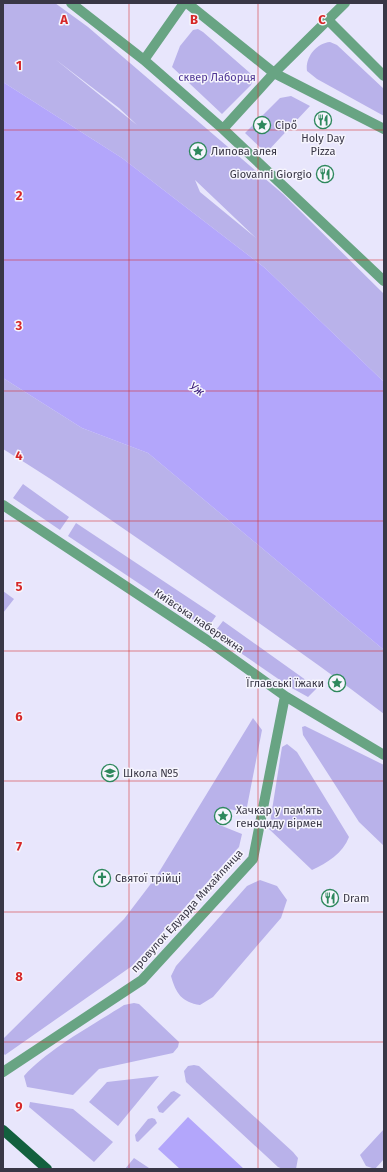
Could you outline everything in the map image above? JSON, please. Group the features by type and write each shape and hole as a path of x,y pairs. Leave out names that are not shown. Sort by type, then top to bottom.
{"main road":[{"path":"3,1130 47,1169"}],"street":[{"path":"71,3 144,60 223,128 384,281"},
{"path":"144,60 184,3"},
{"path":"187,3 274,73 384,129"},
{"path":"223,128 240,112 274,73 346,3"},
{"path":"328,20 384,76"},
{"name":"Київська набережна","path":"3,505 207,640 285,696 384,755"},
{"name":"провулок Едуарда Михайлянца","path":"3,1072 142,980 253,858 285,696"}],"green space":[{"name":"Липова алея","path":"3,3 55,3 88,27 283,194 384,294 384,382 265,268 122,158 3,82","holes":["55,59 119,108 137,125","195,180 256,238 200,192"]},
{"name":"сквер Лаборця","path":"198,29 250,73 253,80 251,85 222,114 172,67 180,46 193,30"},
{"path":"330,42 337,45 384,89 384,116 317,79 307,71 308,61 312,52 320,45"},
{"path":"291,96 310,106 266,153 245,133 280,98"},
{"path":"3,378 82,428 148,453 384,650 384,714 172,562 67,490 3,449"},
{"path":"23,484 69,517 60,530 13,498"},
{"path":"76,523 216,616 207,629 68,536"},
{"path":"3,591 14,599 3,613"},
{"path":"223,621 317,688 308,697 290,687 213,634"},
{"path":"253,718 262,730 246,812 222,808 217,824 242,834 239,847 132,966 5,1055 3,1053 3,1039 124,919 156,877"},
{"path":"305,726 384,765 384,846 359,822 303,735 302,727"},
{"path":"287,744 297,752 349,837 339,853 312,870 269,829 282,747"},
{"path":"260,880 277,886 287,900 281,918 213,997 200,1005 184,999 175,988 171,976 176,966 247,886"},
{"path":"134,1003 139,1004 179,1042 178,1047 173,1053 99,1069 73,1095 27,1087 24,1076 45,1056 124,1005"},
{"path":"188,1066 199,1066 293,1152 298,1158 296,1169 283,1169 278,1167 186,1082 184,1071"},
{"path":"159,1076 118,1126 89,1102 107,1082"},
{"path":"174,1091 181,1095 163,1113 159,1112 157,1107 171,1092"},
{"path":"30,1102 73,1109 113,1142 94,1162 29,1107"},
{"path":"148,1119 155,1119 157,1123 138,1142 136,1141 135,1135"},
{"path":"384,1129 384,1159 375,1169 366,1166 360,1155"},
{"path":"134,1158 149,1168 150,1169 125,1169"}],"water":[{"name":"Уж","path":"3,82 122,158 265,268 384,382 384,650 148,453 82,428 3,378"},
{"path":"188,1117 244,1169 180,1169 158,1149"}],"place":[{"name":"Holy Day Pizza","path":"323,120"},
{"name":"Cipő","path":"262,125"},
{"name":"Липова алея","path":"198,151"},
{"name":"Giovanni Giorgio","path":"325,174"},
{"name":"Їглавські їжаки","path":"337,683"},
{"name":"Школа №5","path":"110,773"},
{"name":"Хачкар у пам'ять геноциду вірмен","path":"223,816"},
{"name":"Святої трійці","path":"102,878"},
{"name":"Dram","path":"330,898"}]}
